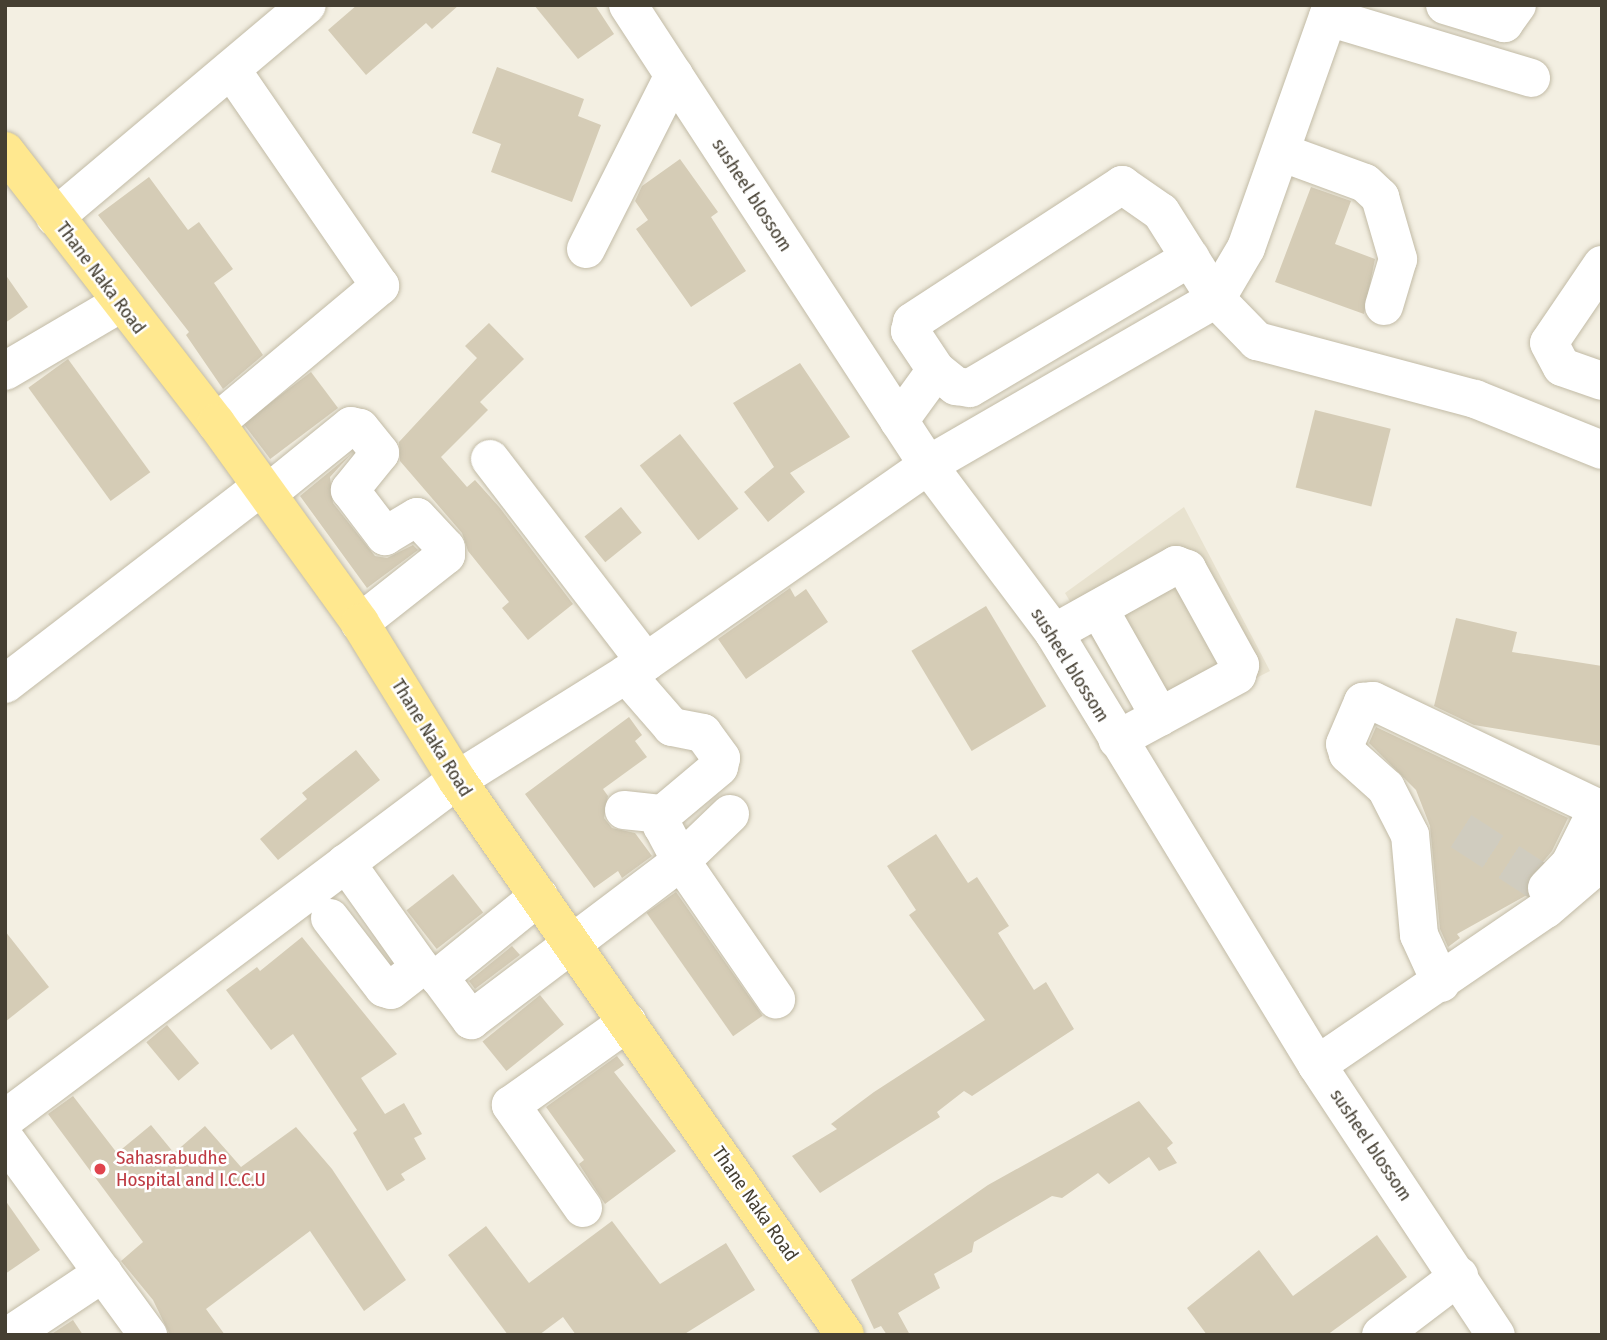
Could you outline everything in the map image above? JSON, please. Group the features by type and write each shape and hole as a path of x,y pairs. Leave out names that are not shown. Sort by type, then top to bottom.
{"main road":[{"name":"Thane Naka Road","path":"5,151 118,304 216,424 360,623 457,780 845,1335"}],"street":[{"name":"susheel blossom","path":"628,5 928,465 1054,633 1317,1065 1496,1335"},
{"path":"1445,5 1504,23 1513,18 1517,5"},
{"path":"5,1119 457,780 636,668 928,465 1216,299 1246,248 1283,153 1330,11 1531,78"},
{"path":"55,217 231,69 283,13"},
{"path":"216,424 380,286 231,69"},
{"path":"586,249 674,75"},
{"path":"1283,153 1365,183 1380,197 1398,259 1384,306"},
{"path":"1191,258 970,388 956,386 936,370 910,331 912,322 1122,185 1161,212 1191,258 1216,299 1257,341 1284,352 1475,399 1602,450"},
{"path":"1602,265 1549,343 1562,367 1602,381"},
{"path":"5,371 118,304"},
{"path":"900,421 936,370"},
{"path":"5,684 351,426 360,428 380,453 350,490 385,536 417,517 446,548 446,555 360,623"},
{"path":"491,459 673,726 703,733 721,758 719,767 663,814 662,826 681,861 776,999"},
{"path":"1054,633 1176,565 1186,569 1240,665 1237,675 1117,740"},
{"path":"1098,609 1160,717"},
{"path":"1317,1065 1436,973 1546,886 1570,864 1600,809 1373,701 1363,702 1345,744 1348,754 1386,788 1410,835 1419,935 1436,973"},
{"path":"624,810 663,814"},
{"path":"539,897 437,981 477,1020 681,861 730,814"},
{"path":"330,918 384,988 391,990 420,967 346,863"},
{"path":"1436,973 1600,867"},
{"path":"583,1208 511,1105 628,1022"},
{"path":"5,1139 147,1335"},
{"path":"5,1317 98,1266"},
{"path":"10,1335 98,1266"},
{"path":"1381,1335 1459,1276"}],"shaded area":[{"path":"1184,507 1270,671 1147,733 1065,593"}],"building":[{"path":"357,5 459,5 432,29 426,23 366,75 328,30"},
{"path":"534,5 595,5 614,34 578,59"},
{"path":"497,67 584,99 578,116 601,125 572,202 491,172 501,144 472,133"},
{"path":"680,159 718,212 711,217 746,271 691,307 636,229 648,220 635,201 642,186"},
{"path":"149,177 188,230 199,222 233,269 214,283 263,355 223,389 186,335 189,332 98,215"},
{"path":"1311,187 1351,201 1335,244 1375,259 1364,314 1275,282"},
{"path":"5,274 28,307 5,323"},
{"path":"489,323 524,359 480,402 488,410 441,457 467,487 475,480 500,508 573,604 528,640 502,608 509,602 468,551 462,533 400,461 399,442 477,358 465,346"},
{"path":"68,359 150,472 111,501 28,388"},
{"path":"800,363 850,437 790,473 805,492 768,522 744,492 774,467 733,403"},
{"path":"311,372 338,408 270,459 243,423"},
{"path":"1315,410 1391,429 1371,506 1296,488"},
{"path":"680,434 738,509 698,540 640,465"},
{"path":"351,454 330,477 333,503 375,556 387,558 413,545 418,550 367,588 300,496"},
{"path":"621,507 642,533 605,562 584,537"},
{"path":"790,588 795,597 806,589 828,622 746,679 718,639"},
{"path":"986,606 1046,706 972,751 911,651"},
{"path":"1456,618 1517,632 1512,652 1602,666 1602,746 1474,725 1434,706"},
{"path":"629,717 642,735 635,741 647,757 603,789 608,796 604,818 612,828 635,833 652,856 622,878 618,871 594,888 525,794"},
{"path":"1376,727 1568,818 1552,851 1526,882 1527,895 1457,934 1460,938 1448,947 1440,929 1430,826 1416,790 1369,743"},
{"path":"356,750 380,780 278,860 260,839 307,799 302,793"},
{"path":"936,834 968,883 977,877 1009,926 998,933 1034,990 1046,982 1074,1029 972,1096 964,1091 937,1112 940,1117 820,1193 792,1156 837,1129 831,1124 874,1092 985,1020 909,915 916,910 887,866"},
{"path":"453,874 483,913 437,949 407,910"},
{"path":"676,892 763,1016 733,1036 647,913"},
{"path":"5,931 49,987 5,1022"},
{"path":"302,937 397,1054 361,1078 385,1114 404,1103 422,1134 414,1138 426,1159 401,1174 405,1180 387,1191 353,1133 357,1130 293,1034 271,1050 226,990 257,967 260,971"},
{"path":"512,946 520,955 475,989 469,981"},
{"path":"540,995 564,1025 506,1071 482,1042"},
{"path":"167,1025 199,1063 178,1081 146,1042"},
{"path":"617,1056 624,1065 614,1072 676,1151 605,1204 579,1164 584,1160 546,1107"},
{"path":"73,1096 117,1153 151,1125 174,1153 205,1126 241,1167 296,1127 332,1169 406,1280 364,1311 310,1231 206,1309 225,1335 170,1335 153,1300 121,1261 143,1242 48,1114"},
{"path":"1139,1101 1173,1143 1167,1148 1177,1163 1159,1171 1149,1157 1109,1184 1098,1173 1062,1198 1052,1196 974,1242 972,1252 934,1274 940,1288 898,1313 910,1335 887,1335 881,1326 874,1329 851,1280 988,1185"},
{"path":"5,1200 40,1250 5,1274"},
{"path":"612,1221 660,1284 726,1243 755,1290 683,1335 576,1335 563,1317 539,1335 508,1335 448,1255 486,1226 529,1283"},
{"path":"1377,1235 1407,1277 1327,1335 1207,1335 1187,1308 1259,1250 1293,1296"},
{"path":"73,1320 83,1335 50,1335"}],"tunnel":[{"path":"1461,831 1544,885"}],"place":[{"name":"Sahasrabudhe Hospital and I.C.C.U","path":"100,1169"}]}
